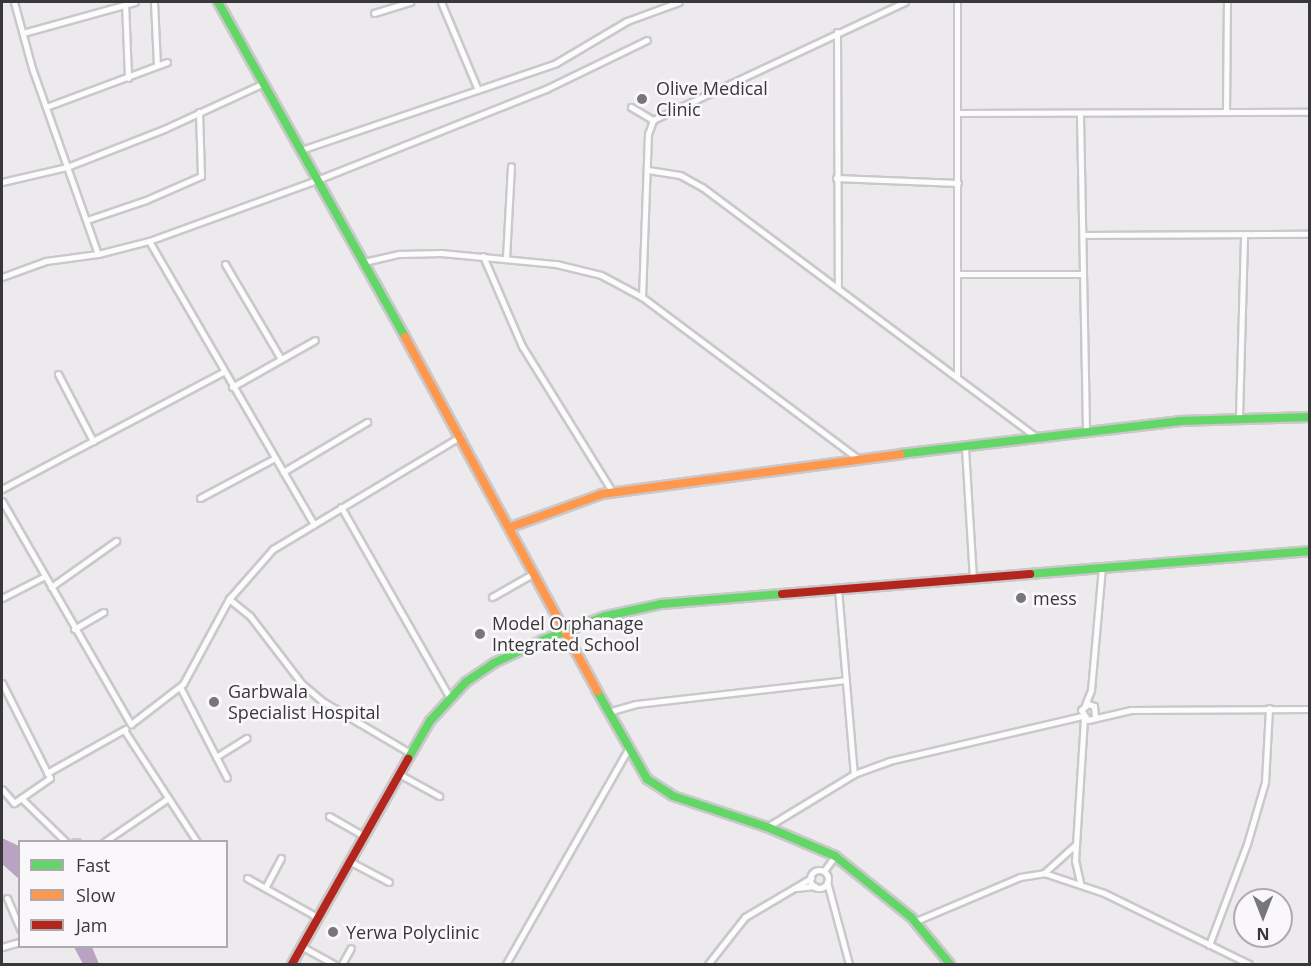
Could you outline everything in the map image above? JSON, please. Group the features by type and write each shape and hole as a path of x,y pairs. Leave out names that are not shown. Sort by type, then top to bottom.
{"street":[{"path":"14,2 46,107 98,254"},
{"path":"23,33 125,2 135,2"},
{"path":"125,2 128,78"},
{"path":"154,2 157,65"},
{"path":"218,2 512,527 565,634 628,750 648,779 663,790 767,827 834,856 875,885 916,921 950,964"},
{"path":"374,13 410,2"},
{"path":"441,2 478,90"},
{"path":"301,150 569,58 627,21 679,2"},
{"path":"642,297 648,134 653,120 905,2"},
{"path":"957,2 959,274 957,377"},
{"path":"1226,112 1227,2"},
{"path":"837,32 838,288"},
{"path":"2,277 46,261 98,254 149,241 317,180 546,89 647,40"},
{"path":"46,107 167,62"},
{"path":"2,182 67,167 264,83"},
{"path":"631,107 653,120"},
{"path":"87,220 146,201 201,176 199,112"},
{"path":"958,113 1080,115 1310,112"},
{"path":"1080,115 1086,434"},
{"path":"506,258 512,166"},
{"path":"648,170 680,175 702,187 1038,439"},
{"path":"836,178 958,183"},
{"path":"1083,235 1310,234"},
{"path":"1239,417 1244,235"},
{"path":"149,241 273,459 314,524"},
{"path":"364,262 400,254 483,256 556,264 601,275 642,297 860,460"},
{"path":"483,256 522,346 612,491"},
{"path":"225,264 281,359"},
{"path":"959,274 1082,274"},
{"path":"232,387 315,340"},
{"path":"2,489 223,372"},
{"path":"58,374 93,441"},
{"path":"512,527 612,491 1239,417 1310,417"},
{"path":"283,472 367,422"},
{"path":"47,773 124,729 180,687 229,598 273,549 461,436"},
{"path":"965,448 973,578"},
{"path":"200,498 273,459"},
{"path":"2,501 131,724"},
{"path":"341,507 449,696"},
{"path":"51,587 116,541"},
{"path":"292,964 410,753 449,696 494,663 565,634 619,614 661,604 1310,551"},
{"path":"1086,735 1094,713 1091,690 1102,567"},
{"path":"492,597 534,573"},
{"path":"2,598 45,576"},
{"path":"838,589 854,774"},
{"path":"229,598 250,616 302,684 322,701 410,753"},
{"path":"74,629 103,612"},
{"path":"608,711 636,704 846,680"},
{"path":"2,683 50,778 21,798 11,802 2,789"},
{"path":"180,687 227,778"},
{"path":"1080,882 1076,871 1076,844 1086,735 1083,712 1091,690"},
{"path":"2,701 8,697"},
{"path":"1209,945 1247,844 1265,782 1269,708"},
{"path":"767,827 854,774 889,761 1083,712 1310,709"},
{"path":"1083,712 1094,713"},
{"path":"124,729 196,840"},
{"path":"216,757 246,738"},
{"path":"506,964 628,750"},
{"path":"399,774 439,796"},
{"path":"21,798 64,840"},
{"path":"107,840 168,799"},
{"path":"329,816 364,836"},
{"path":"1044,873 1076,844"},
{"path":"834,856 824,871 849,964"},
{"path":"265,888 281,858"},
{"path":"349,861 389,882"},
{"path":"708,964 746,917 810,878 815,871 824,871"},
{"path":"916,921 1020,877 1044,873 1080,882 1249,964"},
{"path":"247,878 317,917"},
{"path":"810,878 830,898"},
{"path":"794,888 817,887 827,882"},
{"path":"7,898 18,924"},
{"path":"2,947 18,943"},
{"path":"301,946 333,964"},
{"path":"342,964 351,948"}],"shaded area":[{"path":"2,838 18,846 18,878 2,864"},
{"path":"75,948 92,948 99,964 83,964"}],"traffic: fast":[{"path":"218,2 405,337"},
{"path":"900,454 1179,421 1310,417"},
{"path":"1030,574 1310,551"},
{"path":"408,759 430,721 466,682 494,663 543,640 606,616 661,604 782,594"},
{"path":"597,691 647,779 673,796 767,827 835,856 911,917 950,964"}],"traffic: slow":[{"path":"405,337 597,691"},
{"path":"511,527 602,494 900,454"}],"traffic: jam":[{"path":"782,594 1030,574"},
{"path":"292,964 408,759"}],"place":[{"name":"Olive Medical Clinic","path":"642,99"},
{"name":"mess","path":"1021,598"},
{"name":"Model Orphanage Integrated School","path":"480,634"},
{"name":"Garbwala Specialist Hospital","path":"214,702"},
{"name":"Yerwa Polyclinic","path":"333,932"}]}
